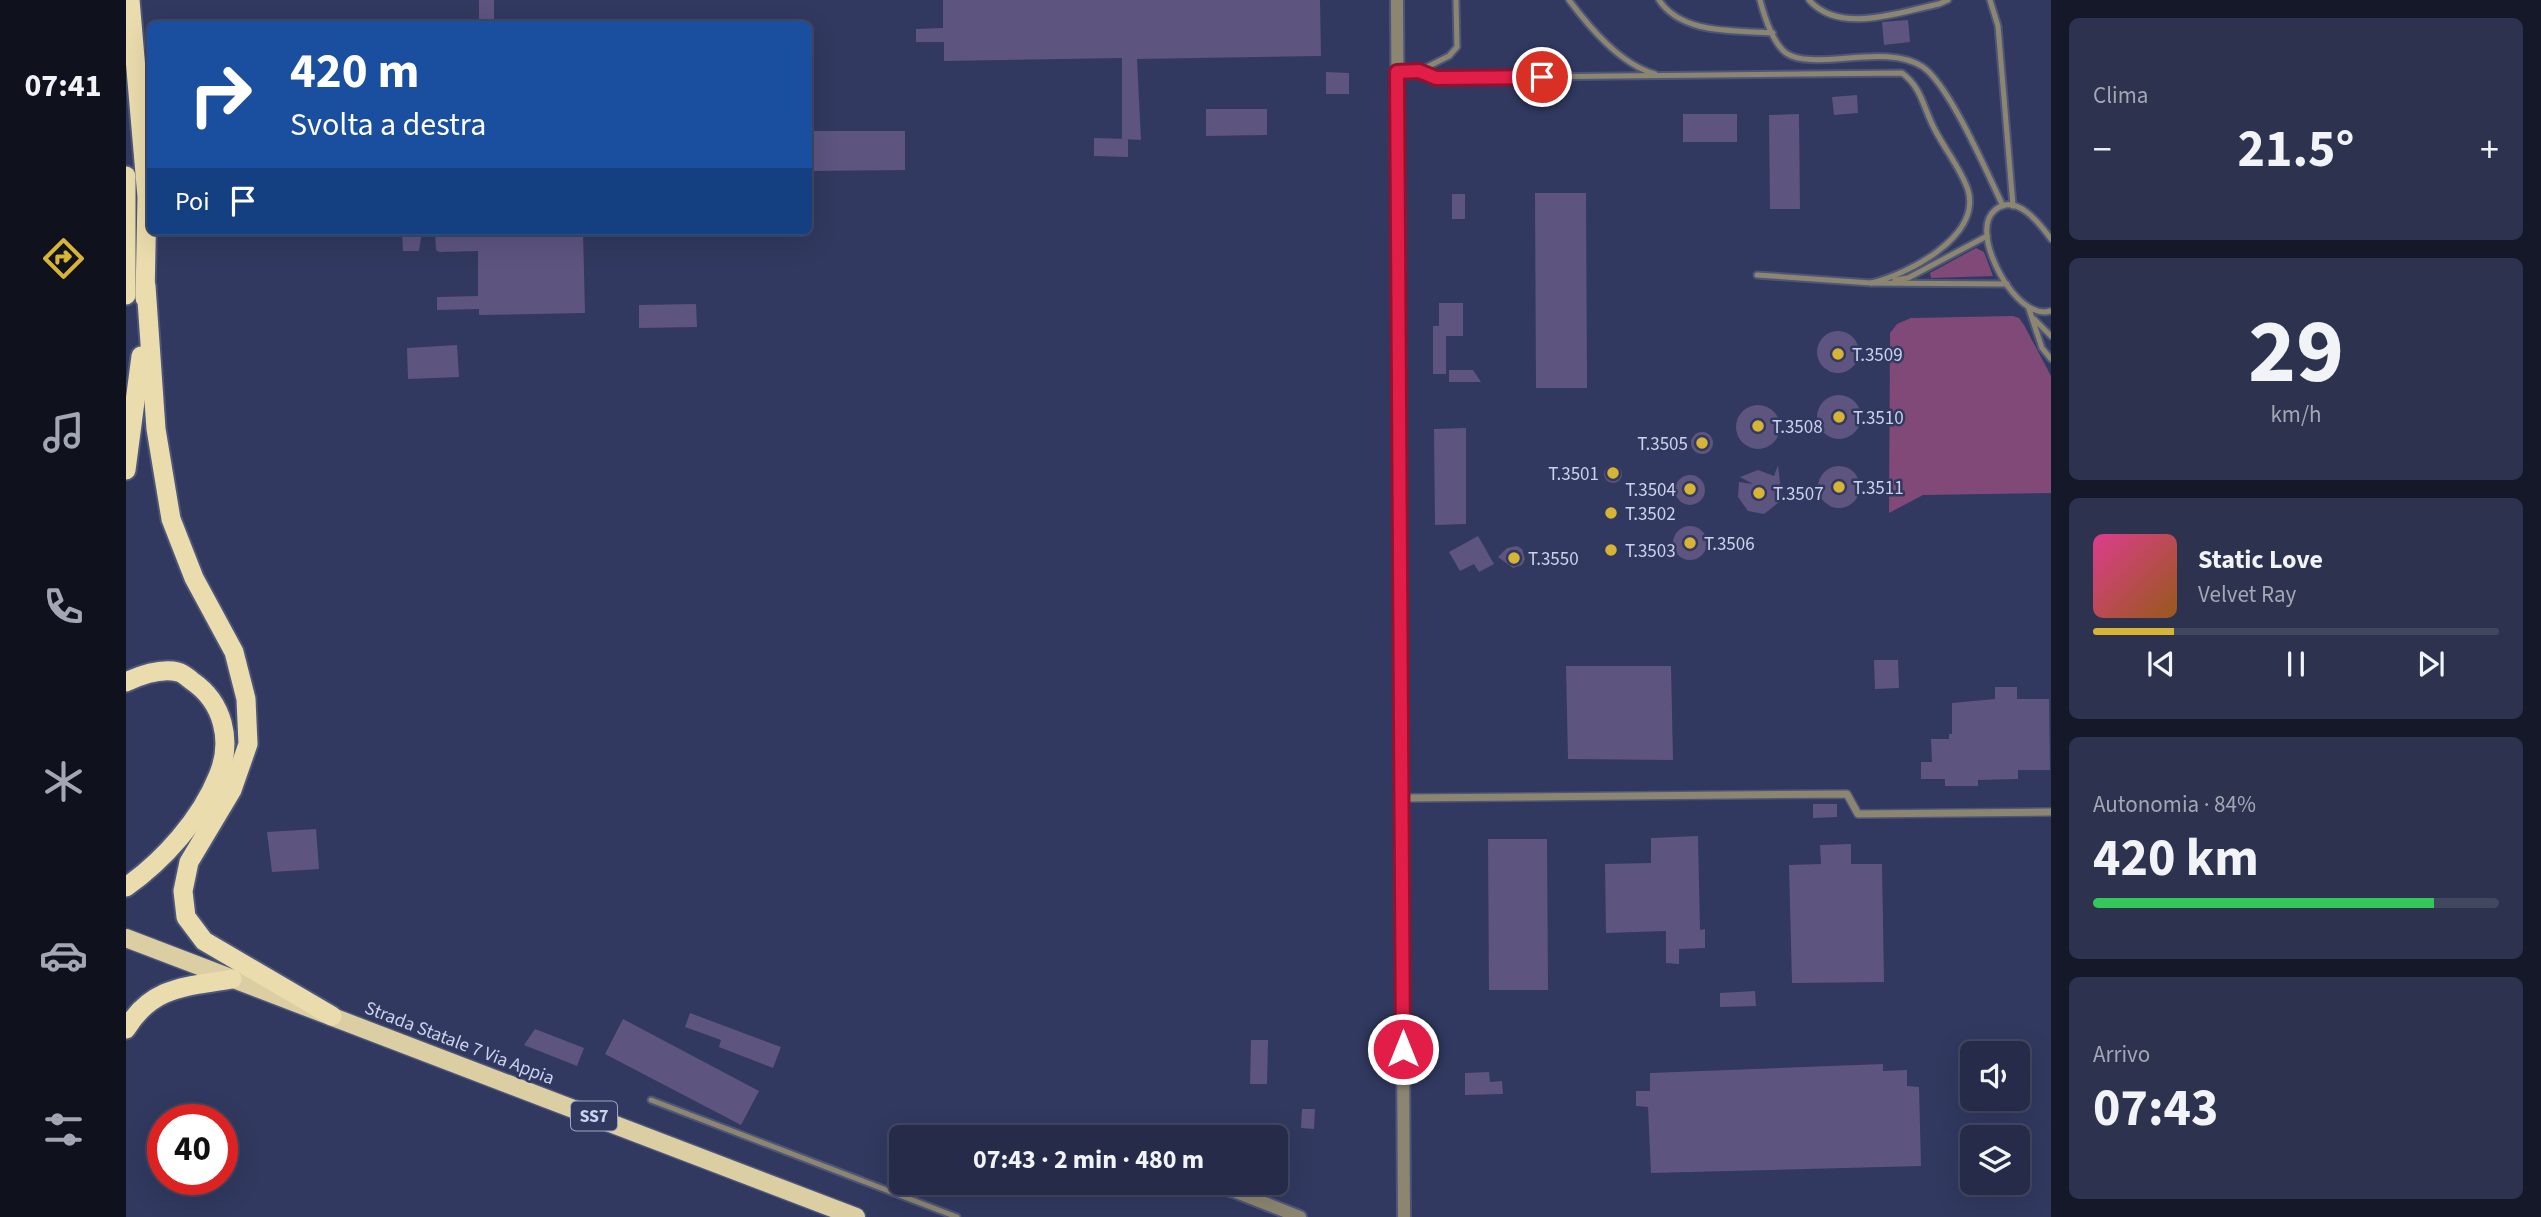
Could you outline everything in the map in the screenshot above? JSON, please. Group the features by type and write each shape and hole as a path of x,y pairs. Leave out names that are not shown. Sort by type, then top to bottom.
{"highway":[{"path":"126,470 139,379 146,286 147,197 130,0"},
{"path":"126,176 126,295"},
{"path":"146,286 156,429 171,519 194,578 234,652 246,699 248,744 232,790 189,862 183,891 186,917 204,941 331,1016"},
{"path":"126,682 145,673 179,672 205,689 220,711 225,737 219,775 198,811 164,857 126,887"},
{"path":"126,1029 134,1016 164,991 232,979"}],"main road":[{"name":"Strada Statale 7 Via Appia","path":"126,939 856,1217"}],"street":[{"path":"1397,0 1404,1217"},
{"path":"1402,798 1847,794 1858,814 2051,812"},
{"path":"1244,1195 1300,1217"}],"lane":[{"path":"1397,72 1419,71 1449,57 1457,47 1456,0"},
{"path":"1569,0 1620,55 1640,70 1662,76"},
{"path":"1659,0 1676,18 1702,27 1773,33"},
{"path":"1760,0 1773,33 1786,53 1803,57 1893,58 1924,68 1952,106 2003,206"},
{"path":"1809,0 1818,10 1833,18 1855,19 1948,0"},
{"path":"1990,0 1998,26 2013,206"},
{"path":"1419,71 1436,78 1902,73 1913,81 1923,96 1932,125 1968,191 1968,205 1954,236 1928,261 1894,278 1871,283"},
{"path":"2051,239 2032,215 2013,206 2003,206 1991,213 1987,236 2007,284 2028,308 2042,348 2051,359"},
{"path":"1871,283 1908,278 1987,236"},
{"path":"1757,275 1871,283 2007,284"},
{"path":"2028,308 2051,311"},
{"path":"2032,317 2051,336"},
{"path":"650,1100 957,1217"}],"shaded area":[{"path":"1976,248 1984,252 1993,276 1931,278 1930,273"},
{"path":"1911,318 2019,318 2024,325 2051,376 2051,493 1923,495 1889,513 1890,333 1897,324"}],"building":[{"path":"479,0 494,0 494,21 479,21"},
{"path":"943,0 1320,0 1321,56 1137,59 1141,140 1122,139 1122,58 944,61 944,42 916,42 916,29 943,28"},
{"path":"1908,20 1910,42 1884,45 1882,22"},
{"path":"1326,72 1349,73 1349,94 1326,94"},
{"path":"1857,95 1858,113 1834,115 1832,97"},
{"path":"1206,109 1267,109 1267,135 1206,136"},
{"path":"1683,114 1737,114 1737,142 1683,142"},
{"path":"1799,114 1800,209 1770,209 1769,115"},
{"path":"812,131 905,131 905,170 812,171"},
{"path":"1094,138 1128,139 1128,157 1094,156"},
{"path":"1535,193 1586,193 1587,388 1536,388"},
{"path":"1452,194 1465,194 1465,219 1452,219"},
{"path":"402,235 421,235 419,251 403,251"},
{"path":"435,235 583,235 585,313 479,315 479,309 437,310 437,297 478,296 478,251 436,250"},
{"path":"1439,303 1463,303 1463,336 1446,336 1446,374 1433,374 1433,326 1439,326"},
{"path":"696,304 697,327 639,328 639,305"},
{"name":"T.3509","path":"1838,331 1853,337 1859,352 1853,367 1838,373 1823,367 1817,352 1823,337"},
{"path":"457,345 459,377 408,379 407,348"},
{"path":"1449,370 1473,370 1481,382 1449,382"},
{"name":"T.3510","path":"1839,395 1854,402 1861,417 1854,432 1839,439 1824,432 1817,417 1824,402"},
{"name":"T.3508","path":"1758,405 1773,412 1780,427 1773,442 1758,449 1743,442 1736,427 1743,412"},
{"path":"1466,428 1466,524 1435,525 1434,429"},
{"name":"T.3505","path":"1702,432 1710,435 1713,443 1710,451 1702,454 1694,451 1691,443 1694,435"},
{"name":"T.3501","path":"1613,465 1619,468 1622,474 1619,480 1613,483 1607,480 1604,474 1607,468"},
{"name":"T.3507","path":"1778,465 1782,500 1764,514 1748,511 1738,497 1739,482 1753,484 1740,477 1758,470 1774,476"},
{"name":"T.3511","path":"1839,466 1854,472 1860,487 1854,502 1839,508 1824,502 1818,487 1824,472"},
{"name":"T.3504","path":"1690,475 1696,476 1704,484 1704,496 1696,504 1690,505 1684,504 1676,496 1675,490 1676,484 1684,476"},
{"name":"T.3506","path":"1690,526 1702,531 1707,543 1702,555 1690,560 1678,555 1673,543 1678,531"},
{"path":"1478,536 1494,564 1479,572 1474,564 1460,571 1449,552"},
{"name":"T.3550","path":"1517,546 1522,549 1525,559 1522,565 1513,568 1498,557 1507,548"},
{"path":"1874,660 1898,660 1899,688 1875,689"},
{"path":"1566,666 1671,666 1673,760 1568,759"},
{"path":"1995,687 2017,687 2017,699 2049,699 2050,770 2018,770 2018,779 1978,780 1978,786 1945,786 1945,779 1921,779 1921,762 1932,762 1931,739 1949,739 1949,734 1952,734 1952,703 1995,699"},
{"path":"1813,804 1837,804 1837,817 1813,818"},
{"path":"316,829 319,869 272,872 267,832"},
{"path":"1698,836 1700,930 1705,929 1705,948 1679,949 1679,964 1666,963 1666,931 1606,933 1605,864 1651,863 1651,838"},
{"path":"1488,839 1547,839 1548,990 1489,990"},
{"path":"1851,844 1851,864 1882,864 1884,982 1792,983 1789,865 1821,864 1820,845"},
{"path":"1755,991 1756,1006 1720,1007 1720,993"},
{"path":"690,1013 781,1047 773,1068 719,1047 721,1040 685,1027"},
{"path":"623,1019 759,1091 741,1125 605,1054"},
{"path":"535,1029 584,1048 577,1066 524,1045"},
{"path":"1251,1040 1268,1040 1267,1084 1250,1084"},
{"path":"1883,1064 1883,1071 1907,1070 1907,1086 1919,1087 1921,1166 1651,1173 1648,1107 1636,1106 1636,1091 1650,1091 1650,1073"},
{"path":"1489,1072 1490,1082 1502,1081 1503,1094 1465,1095 1465,1073"},
{"path":"1302,1109 1315,1109 1314,1129 1301,1128"}],"place":[{"name":"T.3509","path":"1838,354"},
{"name":"T.3510","path":"1839,417"},
{"name":"T.3508","path":"1758,426"},
{"name":"T.3505","path":"1702,443"},
{"name":"T.3501","path":"1613,473"},
{"name":"T.3511","path":"1839,487"},
{"name":"T.3504","path":"1690,489"},
{"name":"T.3507","path":"1759,493"},
{"name":"T.3502","path":"1611,513"},
{"name":"T.3506","path":"1690,543"},
{"name":"T.3503","path":"1611,550"},
{"name":"T.3550","path":"1514,558"}],"route":[{"path":"1403,1049 1397,72 1419,71 1436,78 1542,77"}]}
